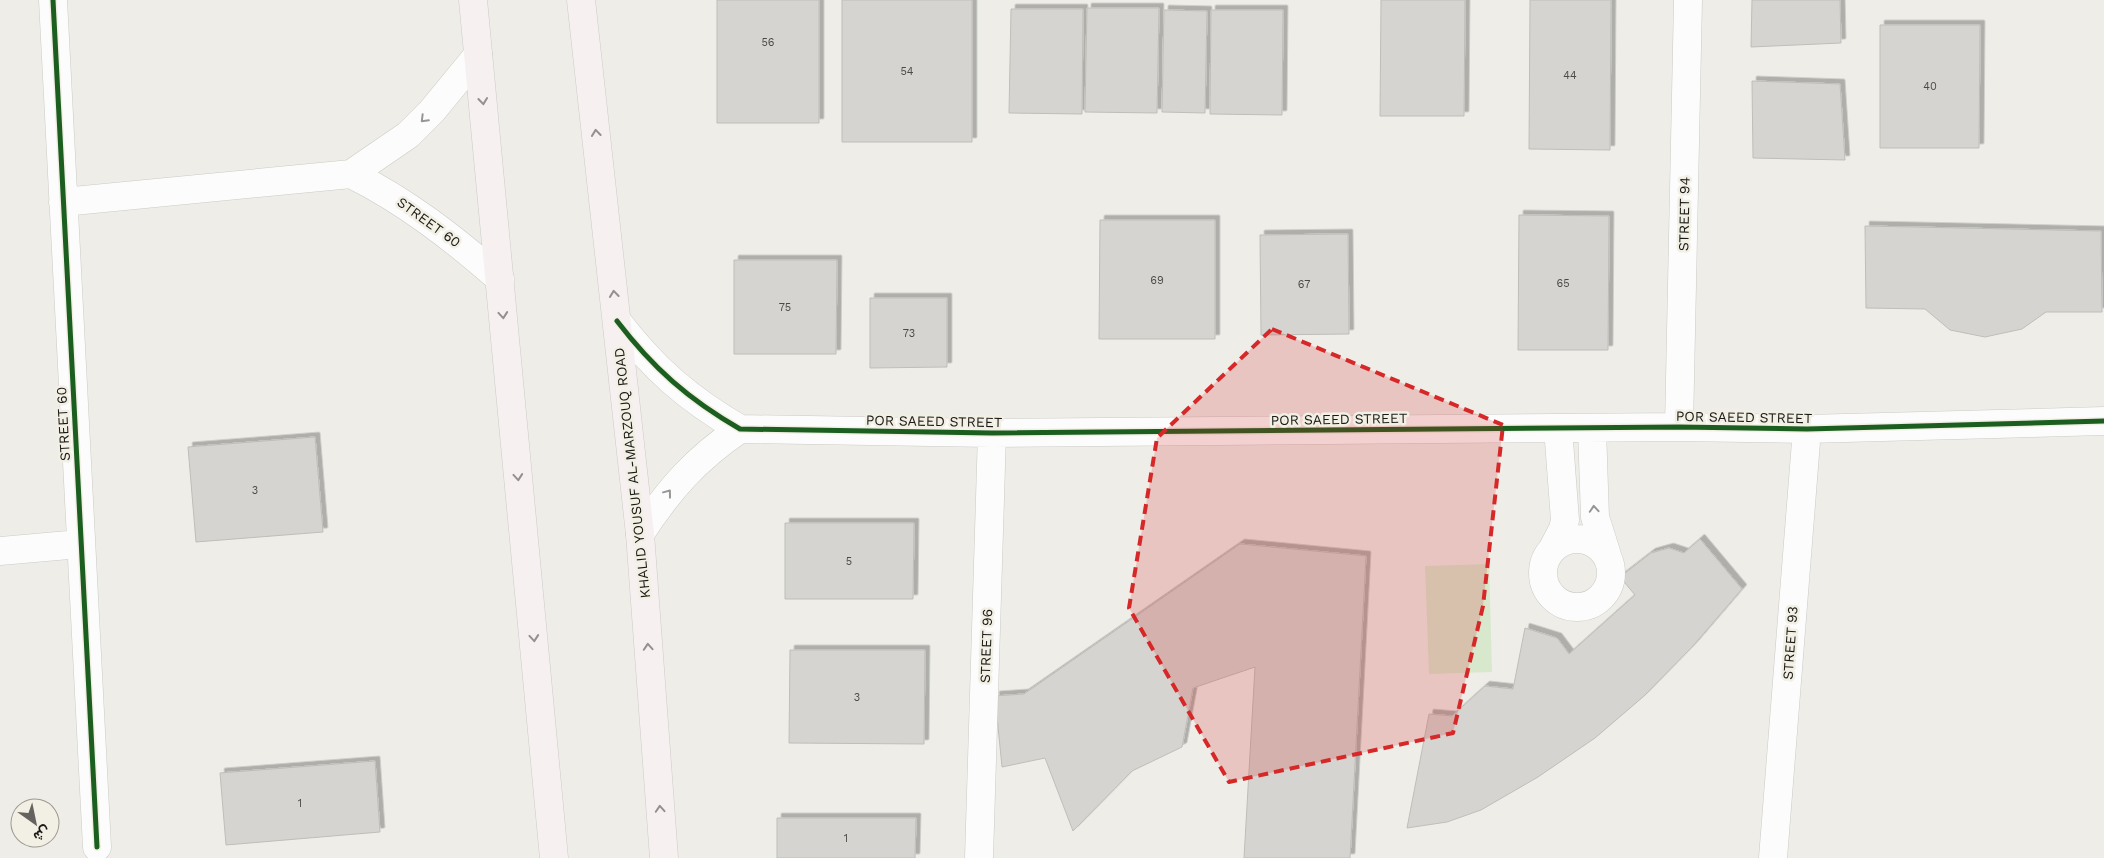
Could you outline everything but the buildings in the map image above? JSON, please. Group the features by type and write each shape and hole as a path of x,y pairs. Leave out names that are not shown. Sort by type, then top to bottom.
{"main road":[{"path":"473,0 554,858"},
{"name":"KHALID YOUSUF AL-MARZOUQ ROAD","path":"581,0 640,534 664,858"}],"street":[{"name":"STREET 60","path":"53,0 97,847"},
{"name":"STREET 94","path":"1679,427 1688,0"},
{"path":"63,202 351,174 408,136 432,112 478,55"},
{"name":"STREET 60","path":"351,174 382,189 439,227 500,279"},
{"path":"617,320 642,353 684,393 740,429 694,464 673,486 640,534"},
{"name":"POR SAEED STREET","path":"740,429 992,433 1679,427 1807,429 2104,421"},
{"path":"1558,428 1565,520 1561,534 1546,559 1542,571 1544,584 1550,595 1560,603 1572,607 1585,606 1597,601 1606,592 1611,574 1607,555 1594,517 1592,428"},
{"name":"STREET 93","path":"1773,858 1807,429"},
{"name":"STREET 96","path":"979,858 992,433"},
{"path":"1553,548 1563,541 1575,538 1587,540 1599,546 1607,555"},
{"path":"0,551 80,544"}],"highlighted area":[{"path":"1272,329 1503,425 1483,606 1453,733 1229,782 1129,608 1157,438"}],"green space":[{"path":"1489,564 1492,672 1429,674 1425,566"}],"cycle path":[{"path":"53,0 97,847"},
{"path":"617,321 630,338 672,381 704,406 740,429 992,433 1679,427 1807,429 2104,421"}]}
